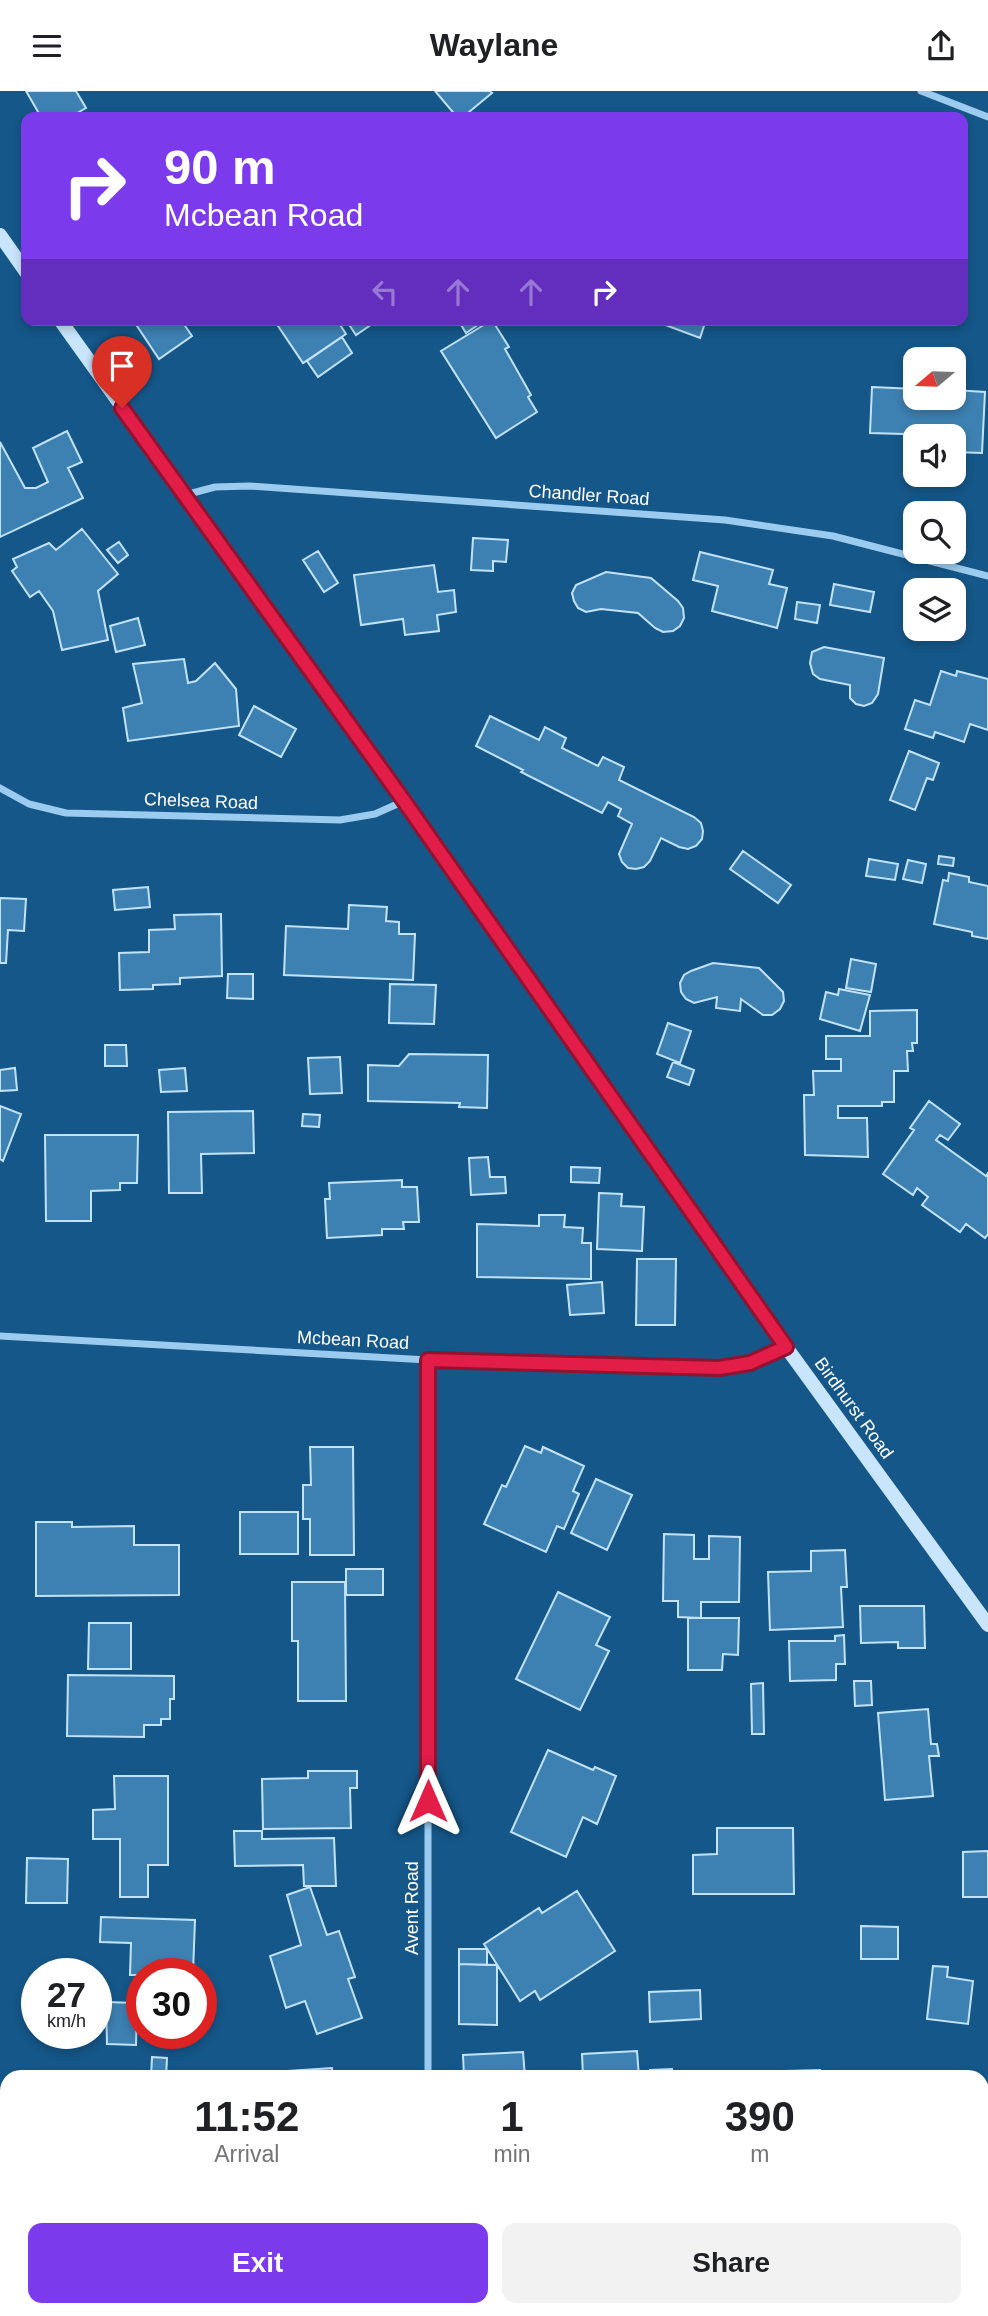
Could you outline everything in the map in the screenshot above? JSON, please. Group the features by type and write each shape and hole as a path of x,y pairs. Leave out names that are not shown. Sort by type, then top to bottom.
{"street":[{"path":"921,91 988,117"},
{"path":"0,235 21,265"},
{"name":"Birdhurst Road","path":"64,326 404,801 786,1347 988,1625"},
{"name":"Chandler Road","path":"184,495 215,487 250,486 725,520 833,536 988,576"},
{"name":"Chelsea Road","path":"0,788 29,804 66,813 340,820 375,814 404,801"},
{"name":"Mcbean Road","path":"0,1336 428,1360 719,1368 750,1363 786,1347"},
{"name":"Avent Road","path":"428,1360 428,2070"}],"building":[{"path":"26,91 76,91 86,108 79,112 38,112"},
{"path":"435,91 492,93 469,112 453,112"},
{"path":"137,326 185,326 192,336 159,359"},
{"path":"278,326 341,326 346,334 303,363"},
{"path":"350,326 369,326 356,335"},
{"path":"462,326 476,326 466,333"},
{"path":"482,326 496,326 509,347 505,349 531,395 528,397 537,412 496,438 441,351"},
{"path":"668,326 704,326 700,338"},
{"path":"342,337 352,353 318,377 307,361"},
{"path":"872,387 903,388 903,410 966,410 966,391 985,392 982,453 966,452 966,424 903,424 903,434 870,433"},
{"path":"67,431 82,462 68,468 83,498 0,537 0,442 25,488 36,488 48,482 33,448"},
{"path":"82,529 118,574 98,591 108,640 62,650 53,611 39,591 30,597 12,571 17,567 13,559 49,543 56,550"},
{"path":"473,538 508,540 506,562 493,561 493,571 471,570"},
{"path":"119,542 128,555 118,563 107,550"},
{"path":"318,551 338,583 324,592 303,560"},
{"path":"700,552 773,570 769,584 787,588 777,628 712,611 718,586 693,580"},
{"path":"434,565 438,592 454,590 456,612 437,615 439,631 405,635 403,619 361,625 354,575"},
{"path":"606,572 651,578 683,608 684,618 680,626 673,631 663,632 638,613 601,609 586,612 578,608 572,593 576,585"},
{"path":"834,584 874,592 870,612 830,605"},
{"path":"797,602 820,605 817,623 795,619"},
{"path":"138,618 145,645 116,652 110,626"},
{"path":"824,647 884,658 878,694 872,703 864,706 856,704 850,698 850,685 820,679 813,674 810,663 812,652"},
{"path":"184,659 188,683 196,681 215,663 236,689 239,726 128,741 123,708 142,703 133,664"},
{"path":"941,671 956,676 957,671 988,679 988,730 970,724 964,742 935,732 933,738 905,729 915,700 930,705"},
{"path":"254,706 296,729 281,757 239,735"},
{"path":"490,716 539,740 545,727 566,738 562,748 598,766 603,757 624,767 619,780 694,817 701,823 702,839 696,846 688,849 661,838 650,861 644,867 628,868 619,854 632,824 618,816 621,809 608,802 602,813 476,746"},
{"path":"909,751 939,763 933,780 927,778 915,810 890,800"},
{"path":"743,851 791,885 778,903 730,869"},
{"path":"939,856 954,858 953,866 938,864"},
{"path":"869,859 898,864 895,880 866,876"},
{"path":"908,860 926,864 922,883 903,879"},
{"path":"949,873 969,877 969,882 988,886 988,939 972,936 972,932 934,924 943,880 948,881"},
{"path":"148,887 150,907 115,910 113,890"},
{"path":"0,898 26,899 24,931 8,930 6,963 0,963"},
{"path":"349,905 387,907 386,921 399,922 399,934 415,934 413,980 284,975 286,926 348,929"},
{"path":"221,914 222,976 180,978 180,984 153,985 153,989 120,990 119,953 149,952 149,930 175,929 174,915"},
{"path":"851,959 876,964 871,992 846,988"},
{"path":"713,963 759,968 783,992 784,1001 780,1009 772,1015 763,1015 741,999 740,1011 716,1008 717,997 694,1003 686,999 681,992 680,983 684,975"},
{"path":"228,974 253,974 253,999 227,998"},
{"path":"390,984 436,985 434,1024 389,1023"},
{"path":"839,989 870,995 860,1031 820,1019 826,992 838,995"},
{"path":"917,1010 917,1043 912,1043 913,1051 907,1051 908,1071 894,1071 894,1102 882,1102 882,1106 838,1106 838,1118 867,1118 868,1157 805,1155 804,1095 814,1095 813,1071 841,1071 841,1059 826,1059 826,1036 870,1036 870,1011"},
{"path":"668,1023 691,1031 680,1063 657,1054"},
{"path":"105,1045 126,1045 127,1066 105,1066"},
{"path":"409,1054 488,1055 487,1108 459,1107 460,1103 368,1101 368,1065 399,1066"},
{"path":"340,1057 342,1093 310,1094 308,1058"},
{"path":"673,1062 694,1070 689,1085 667,1077"},
{"path":"15,1068 17,1090 0,1091 0,1070"},
{"path":"185,1068 187,1091 161,1092 159,1070"},
{"path":"929,1101 960,1124 948,1140 940,1135 936,1140 986,1176 988,1173 988,1234 985,1238 966,1224 960,1232 922,1205 928,1197 917,1188 913,1195 883,1174 914,1130 910,1128"},
{"path":"0,1106 21,1114 3,1161 0,1159"},
{"path":"253,1111 254,1153 201,1154 202,1193 169,1193 168,1112"},
{"path":"303,1114 320,1115 319,1127 302,1126"},
{"path":"45,1135 138,1135 137,1183 120,1183 120,1190 91,1191 91,1221 46,1221"},
{"path":"488,1157 490,1177 505,1177 506,1193 471,1195 469,1158"},
{"path":"571,1167 600,1168 599,1183 571,1182"},
{"path":"402,1180 402,1187 417,1187 419,1222 403,1222 404,1229 382,1229 382,1235 327,1238 325,1199 330,1199 329,1183"},
{"path":"599,1193 622,1194 621,1206 644,1207 642,1251 597,1249"},
{"path":"539,1215 565,1215 564,1227 583,1228 582,1243 591,1243 591,1279 477,1277 477,1224 539,1226"},
{"path":"637,1259 676,1259 675,1325 636,1325"},
{"path":"602,1282 604,1313 570,1315 567,1285"},
{"path":"525,1446 541,1453 543,1447 584,1466 573,1491 579,1494 564,1529 557,1526 546,1552 484,1524 502,1485 506,1487"},
{"path":"310,1447 353,1447 354,1555 310,1555 310,1519 303,1519 303,1485 311,1485"},
{"path":"596,1479 632,1495 607,1550 571,1533"},
{"path":"240,1512 298,1512 298,1554 240,1554"},
{"path":"36,1522 72,1522 72,1527 134,1526 134,1545 179,1545 179,1595 36,1596"},
{"path":"664,1534 694,1535 694,1559 709,1559 709,1536 740,1537 739,1602 701,1602 701,1618 678,1617 678,1601 663,1601"},
{"path":"845,1550 847,1587 841,1587 843,1627 770,1630 768,1572 811,1571 811,1551"},
{"path":"346,1569 383,1569 383,1595 346,1595"},
{"path":"292,1582 345,1582 346,1701 298,1701 298,1641 292,1641"},
{"path":"558,1592 610,1617 596,1645 609,1651 580,1710 516,1679"},
{"path":"860,1606 924,1606 925,1648 898,1648 898,1642 861,1643"},
{"path":"688,1618 739,1618 738,1655 723,1654 722,1670 688,1670"},
{"path":"89,1623 131,1623 131,1669 88,1669"},
{"path":"844,1635 845,1664 836,1664 836,1680 790,1681 789,1641 835,1641 835,1636"},
{"path":"68,1675 174,1676 174,1699 170,1699 170,1719 161,1719 161,1725 144,1725 144,1737 67,1736"},
{"path":"854,1681 871,1681 872,1705 855,1706"},
{"path":"763,1683 764,1734 752,1734 751,1684"},
{"path":"928,1709 931,1744 937,1744 939,1756 929,1756 933,1796 885,1800 878,1713"},
{"path":"548,1750 593,1770 595,1767 616,1776 597,1824 583,1817 566,1857 511,1832"},
{"path":"308,1771 357,1771 357,1788 350,1788 351,1828 263,1829 262,1779 308,1778"},
{"path":"114,1776 168,1776 168,1865 148,1865 148,1897 120,1897 120,1839 93,1839 93,1810 115,1809"},
{"path":"717,1828 793,1828 794,1894 693,1894 693,1855 717,1854"},
{"path":"234,1831 262,1831 262,1839 334,1838 336,1886 304,1886 303,1865 235,1866"},
{"path":"988,1851 988,1897 963,1897 963,1852"},
{"path":"27,1858 68,1859 67,1903 26,1903"},
{"path":"310,1887 327,1935 339,1931 355,1977 348,1979 362,2018 317,2034 305,2001 286,2008 270,1956 301,1945 287,1895"},
{"path":"577,1891 615,1951 540,2000 535,1991 520,2001 484,1944 539,1908 542,1913"},
{"path":"101,1917 195,1920 194,1958 131,1958 131,1943 100,1942"},
{"path":"861,1926 898,1927 898,1959 861,1959"},
{"path":"459,1949 487,1949 487,1965 459,1964"},
{"path":"459,1964 497,1965 497,2025 459,2024"},
{"path":"933,1966 948,1967 947,1977 973,1981 968,2024 927,2019"},
{"path":"700,1990 701,2019 650,2022 649,1992"},
{"path":"112,2002 126,2003 126,2045 112,2044"},
{"path":"637,2051 638,2070 583,2070 582,2054"},
{"path":"523,2052 524,2070 464,2070 463,2055"},
{"path":"152,2057 167,2058 166,2070 151,2070"}],"route":[{"path":"122,408 404,801 786,1347 750,1363 719,1368 428,1360 428,1801"}]}
